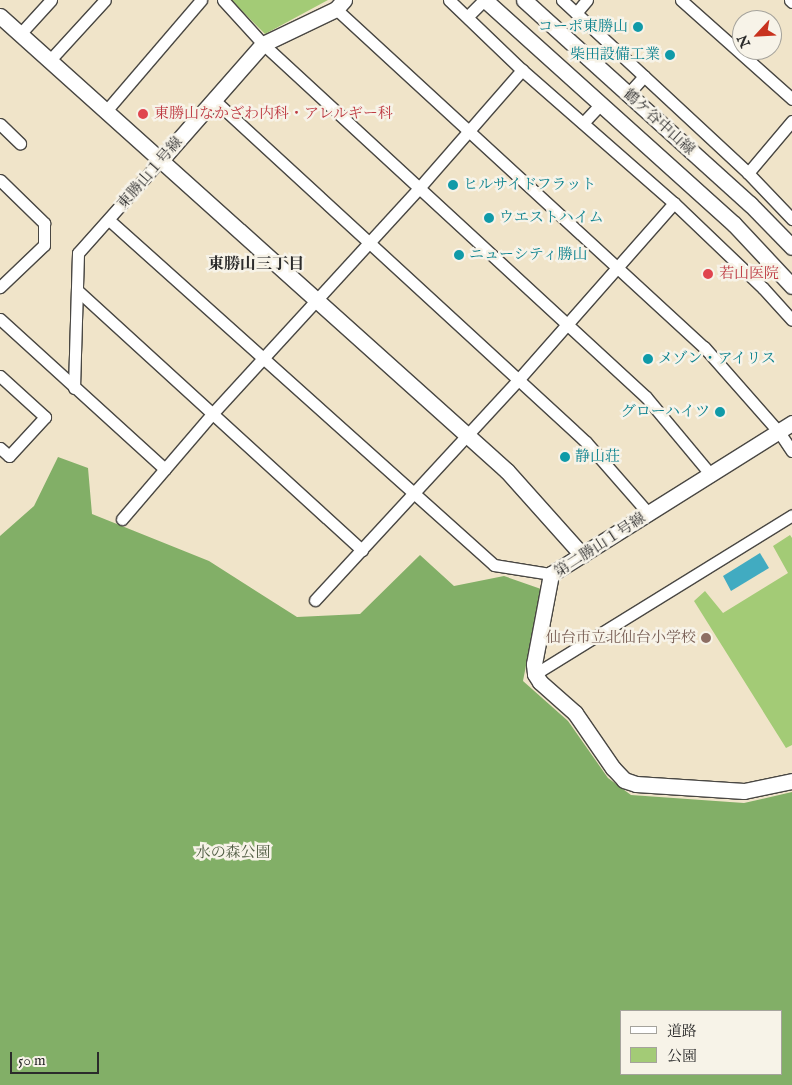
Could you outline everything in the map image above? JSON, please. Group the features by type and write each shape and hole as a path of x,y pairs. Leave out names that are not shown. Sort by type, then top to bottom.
{"street":[{"path":"20,34 51,0"},
{"path":"50,60 105,0"},
{"path":"106,110 201,0"},
{"path":"223,0 263,44 646,397 711,475"},
{"path":"449,0 468,16 522,70 674,204 763,288 792,320"},
{"path":"468,16 484,0 734,224 792,286"},
{"name":"鶴ケ谷中山線","path":"524,0 791,243"},
{"path":"562,0 748,173 792,218"},
{"path":"576,13 587,0"},
{"path":"681,0 792,99"},
{"path":"340,5 469,132 619,267 704,347 779,432 792,451"},
{"name":"東勝山１号線","path":"74,388 78,253 263,44 340,5"},
{"path":"0,16 506,471 582,555"},
{"path":"122,519 262,357 419,188 522,70"},
{"path":"628,94 644,76"},
{"path":"213,100 586,442 649,514"},
{"path":"582,123 601,104"},
{"path":"748,173 792,121"},
{"path":"0,124 20,144"},
{"path":"0,287 44,245 44,223 1,182"},
{"path":"315,600 518,380 674,204"},
{"path":"108,220 494,565 551,574"},
{"path":"763,288 780,272"},
{"path":"77,290 362,550"},
{"path":"0,319 165,469"},
{"path":"0,376 45,417 10,456 0,448"},
{"name":"第二勝山１号線","path":"535,674 534,664 551,574 792,423"},
{"path":"792,515 535,674 540,682 575,713 613,768 624,780 636,784 744,791 792,782"}],"green space":[{"path":"231,0 328,0 265,34"},
{"name":"水の森公園","path":"58,457 88,468 92,514 209,561 297,617 360,614 420,555 454,586 504,576 541,589 523,681 568,721 608,778 631,795 744,803 792,792 792,1085 0,1085 0,536 34,506"},
{"path":"790,535 792,538 792,745 786,748 694,601 705,591 723,613 788,573 773,546"}],"water":[{"path":"760,553 769,568 731,591 723,576"}],"place":[{"name":"コーポ東勝山","path":"638,27"},
{"name":"柴田設備工業","path":"670,55"},
{"name":"東勝山なかざわ内科・アレルギー科","path":"143,114"},
{"name":"ヒルサイドフラット","path":"453,185"},
{"name":"ウエストハイム","path":"489,218"},
{"name":"ニューシティ勝山","path":"459,255"},
{"name":"若山医院","path":"708,274"},
{"name":"メゾン・アイリス","path":"648,359"},
{"name":"グローハイツ","path":"720,412"},
{"name":"静山荘","path":"565,457"},
{"name":"仙台市立北仙台小学校","path":"706,638"}],"district":[{"name":"東勝山三丁目","path":"256,265"}]}
